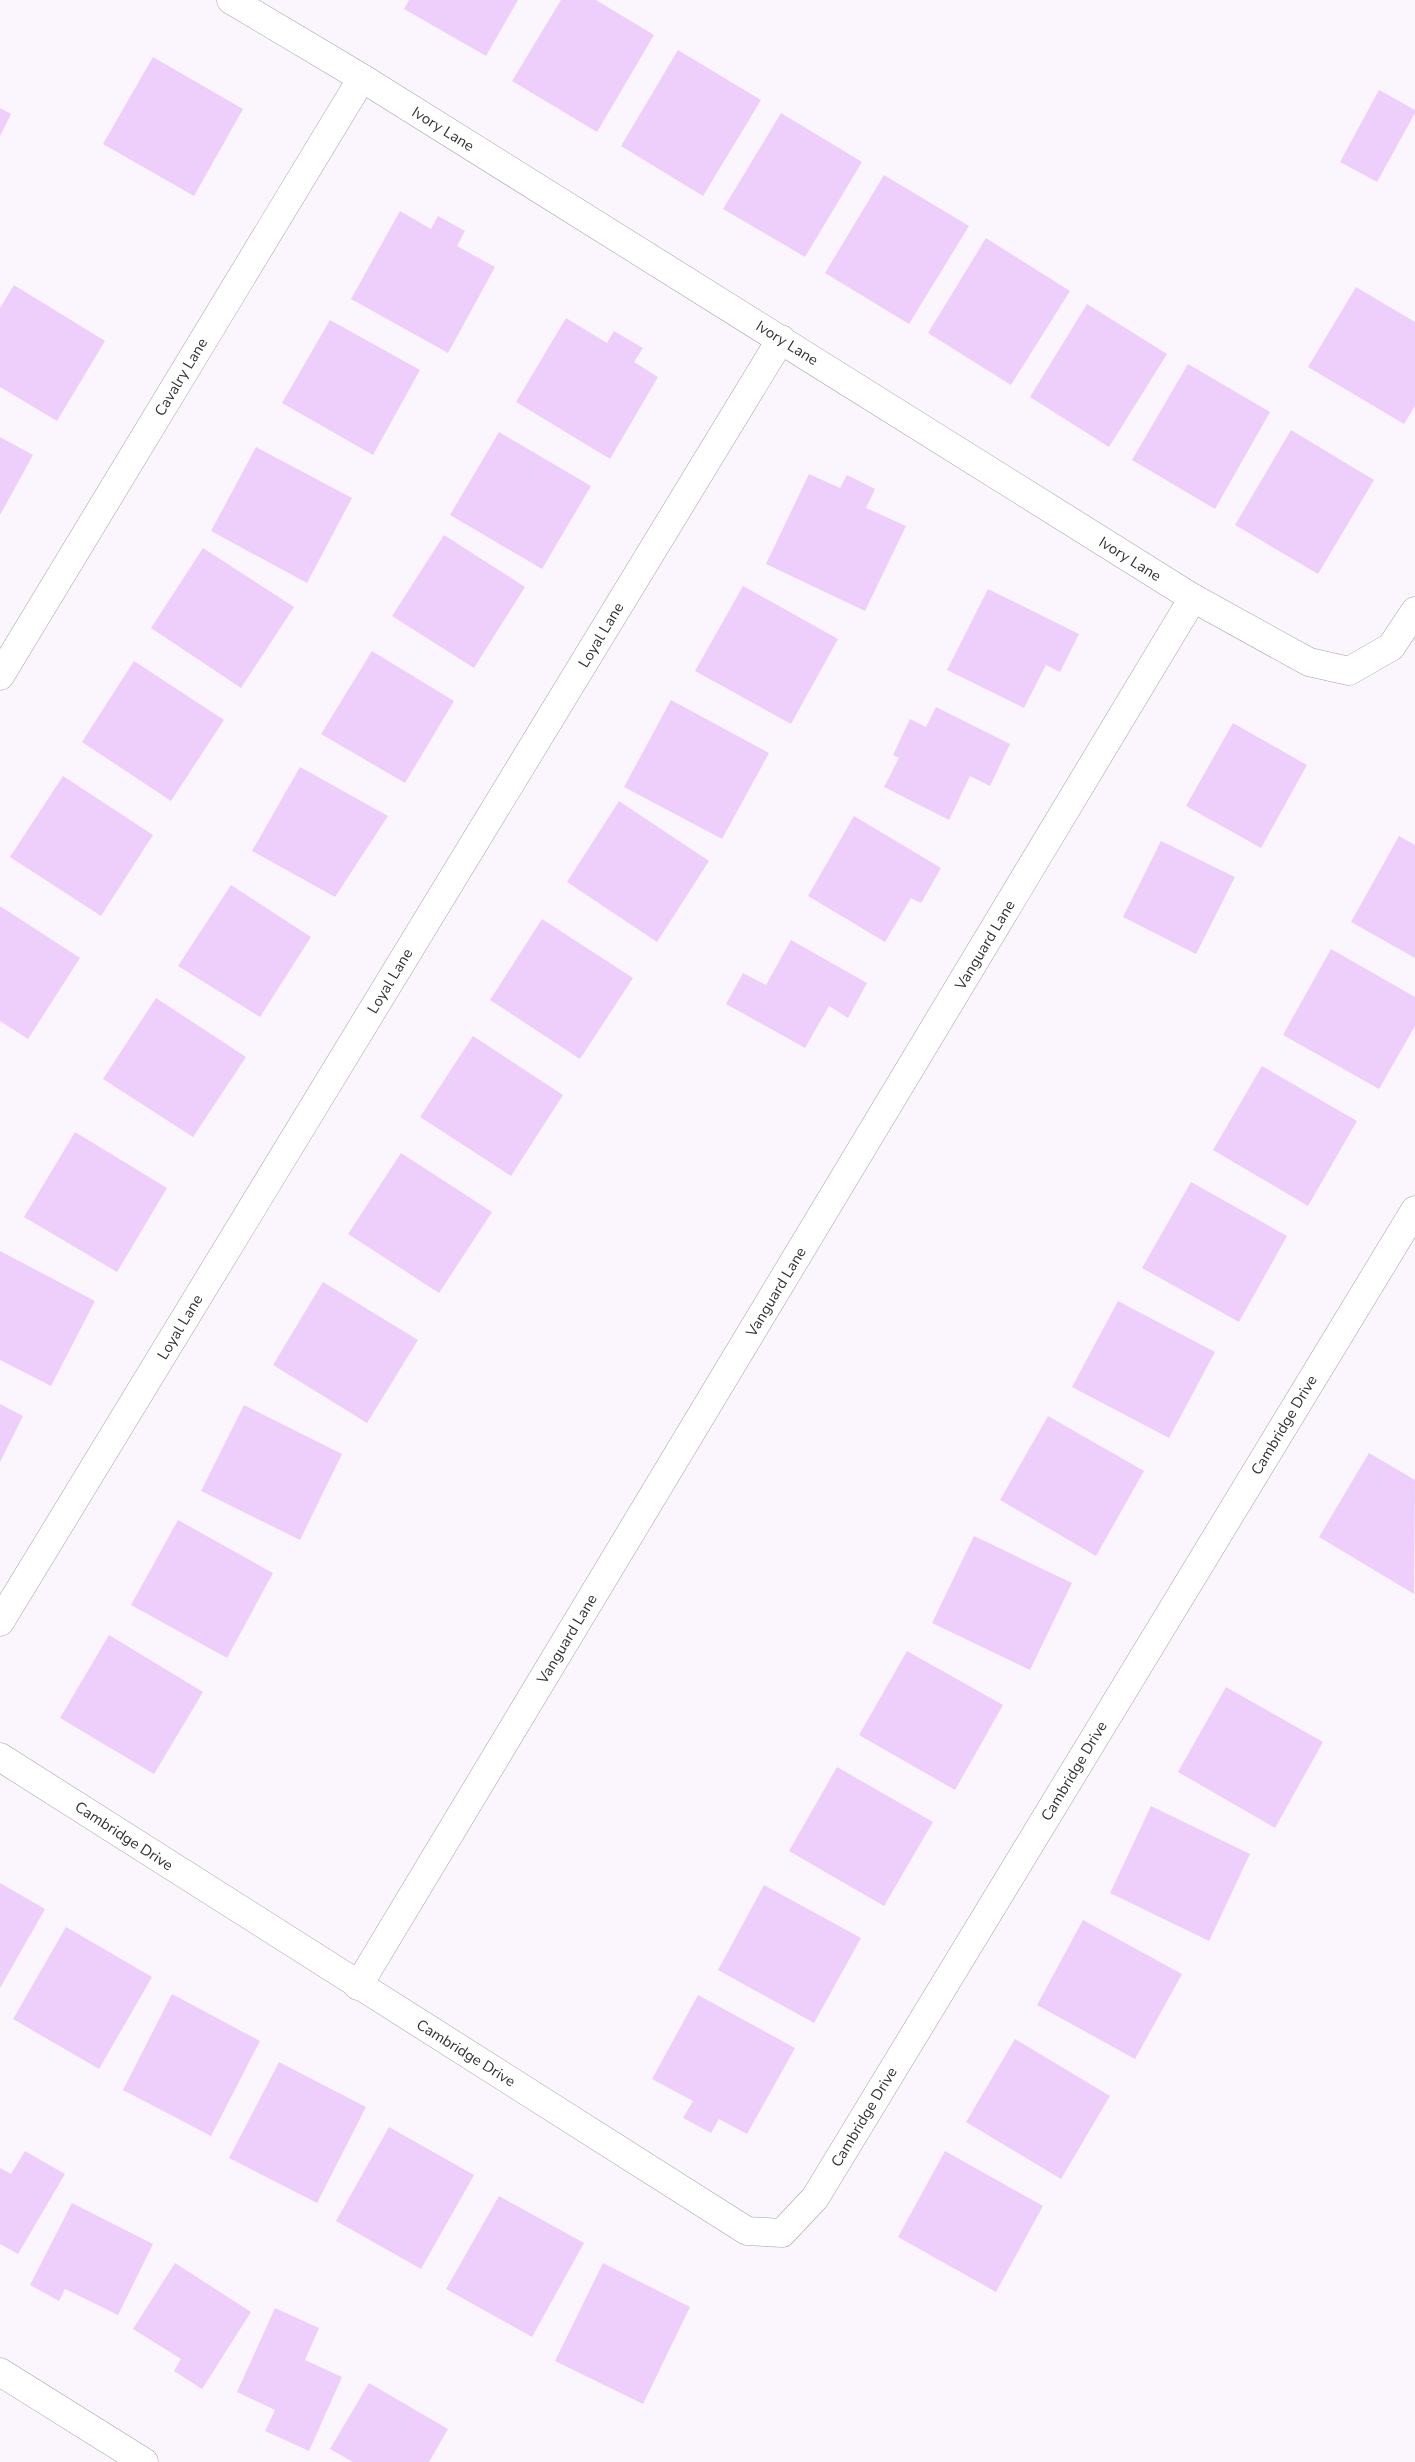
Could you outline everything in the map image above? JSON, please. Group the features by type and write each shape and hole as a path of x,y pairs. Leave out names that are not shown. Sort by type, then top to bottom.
{"street":[{"name":"Ivory Lane","path":"231,0 362,78 1193,598 1309,662 1349,671 1391,648 1415,611"},
{"name":"Cavalry Lane","path":"0,676 362,78"},
{"name":"Loyal Lane","path":"0,1622 780,339"},
{"name":"Vanguard Lane","path":"358,1986 1193,598"},
{"name":"Cambridge Drive","path":"0,1757 358,1986 747,2231 782,2233 815,2198 1415,1210"},
{"path":"0,2372 144,2462"}],"building":[{"path":"409,0 518,0 486,56 404,9"},
{"path":"561,0 596,0 654,35 597,132 512,81"},
{"path":"678,50 761,100 703,196 621,146"},
{"path":"153,57 243,109 194,196 103,144"},
{"path":"1379,90 1415,110 1415,113 1377,182 1340,162"},
{"path":"0,108 11,114 0,136"},
{"path":"781,113 862,162 805,257 723,209"},
{"path":"884,175 969,226 909,324 825,273"},
{"path":"400,211 431,229 438,216 465,231 457,246 495,267 448,353 351,299"},
{"path":"986,238 1070,291 1011,385 928,333"},
{"path":"14,285 105,341 57,421 0,387 0,308"},
{"path":"1356,287 1415,322 1415,406 1404,424 1308,367"},
{"path":"1087,304 1167,354 1109,447 1030,397"},
{"path":"566,318 607,343 614,331 643,348 634,362 658,377 610,459 516,402"},
{"path":"330,320 420,370 373,455 282,403"},
{"path":"1188,364 1270,412 1215,509 1132,460"},
{"path":"1291,430 1374,480 1318,574 1235,525"},
{"path":"499,432 591,486 542,569 450,515"},
{"path":"0,437 33,455 0,515"},
{"path":"256,447 352,498 307,583 211,531"},
{"path":"809,474 840,488 847,475 875,489 866,508 906,526 865,611 766,564"},
{"path":"444,535 525,587 474,668 392,616"},
{"path":"203,548 294,607 241,688 151,628"},
{"path":"743,586 838,639 791,724 695,671"},
{"path":"988,589 1079,634 1060,672 1046,665 1024,708 947,670"},
{"path":"372,651 454,701 405,783 321,734"},
{"path":"134,661 224,720 171,801 82,742"},
{"path":"671,700 769,753 722,839 624,787"},
{"path":"936,707 1010,744 990,786 970,776 949,820 884,787 899,758 893,755 910,719 926,727"},
{"path":"1233,723 1307,765 1261,848 1186,806"},
{"path":"300,767 388,816 335,897 252,851"},
{"path":"63,776 153,835 101,916 10,857"},
{"path":"619,801 709,861 657,942 567,882"},
{"path":"854,816 941,868 921,903 911,898 885,942 808,896"},
{"path":"1399,836 1415,845 1415,958 1351,922"},
{"path":"1161,841 1235,877 1196,954 1123,917"},
{"path":"231,885 311,937 260,1017 178,966"},
{"path":"0,906 80,958 28,1039 0,1021"},
{"path":"542,919 633,978 580,1059 490,1000"},
{"path":"791,940 867,983 848,1018 829,1006 805,1048 726,1004 743,973 766,985"},
{"path":"1331,949 1415,997 1415,1026 1379,1089 1283,1035"},
{"path":"156,998 246,1057 193,1137 103,1079"},
{"path":"473,1036 563,1095 511,1176 420,1117"},
{"path":"1262,1066 1357,1121 1308,1206 1213,1150"},
{"path":"75,1132 167,1188 117,1272 24,1217"},
{"path":"401,1153 492,1212 439,1293 348,1234"},
{"path":"1191,1182 1287,1236 1239,1322 1142,1268"},
{"path":"0,1251 95,1301 51,1386 0,1360"},
{"path":"323,1282 418,1340 367,1423 273,1365"},
{"path":"1118,1301 1215,1352 1169,1438 1072,1387"},
{"path":"0,1404 23,1416 0,1462"},
{"path":"244,1405 342,1454 300,1540 201,1491"},
{"path":"1048,1416 1144,1471 1096,1556 1000,1500"},
{"path":"1369,1453 1415,1480 1414,1594 1319,1537"},
{"path":"178,1520 273,1573 227,1658 131,1605"},
{"path":"974,1536 1072,1583 1030,1670 932,1623"},
{"path":"109,1635 203,1692 154,1774 60,1718"},
{"path":"907,1651 1003,1705 955,1790 859,1735"},
{"path":"1226,1687 1323,1742 1275,1828 1178,1772"},
{"path":"837,1767 933,1822 884,1906 789,1851"},
{"path":"1151,1806 1250,1854 1209,1941 1110,1893"},
{"path":"0,1883 45,1909 0,1988"},
{"path":"764,1885 861,1938 814,2023 718,1970"},
{"path":"1083,1920 1182,1974 1135,2059 1037,2005"},
{"path":"66,1927 152,1977 99,2069 13,2019"},
{"path":"172,1994 260,2041 211,2136 123,2090"},
{"path":"698,1995 795,2048 747,2134 719,2119 711,2133 683,2118 693,2101 652,2079"},
{"path":"1015,2039 1110,2096 1061,2179 966,2122"},
{"path":"279,2062 366,2107 317,2203 229,2158"},
{"path":"389,2127 474,2175 421,2269 336,2221"},
{"path":"25,2151 65,2174 18,2254 0,2244 0,2168 11,2174"},
{"path":"945,2151 1043,2206 996,2292 898,2237"},
{"path":"499,2196 584,2243 532,2337 446,2289"},
{"path":"72,2203 153,2244 118,2315 65,2289 59,2301 30,2285"},
{"path":"175,2263 251,2312 202,2389 174,2371 181,2359 133,2329"},
{"path":"603,2263 690,2307 643,2404 555,2361"},
{"path":"275,2308 319,2328 305,2360 342,2377 309,2451 265,2431 275,2410 237,2392"},
{"path":"369,2383 448,2429 429,2462 353,2462 330,2449"}]}
